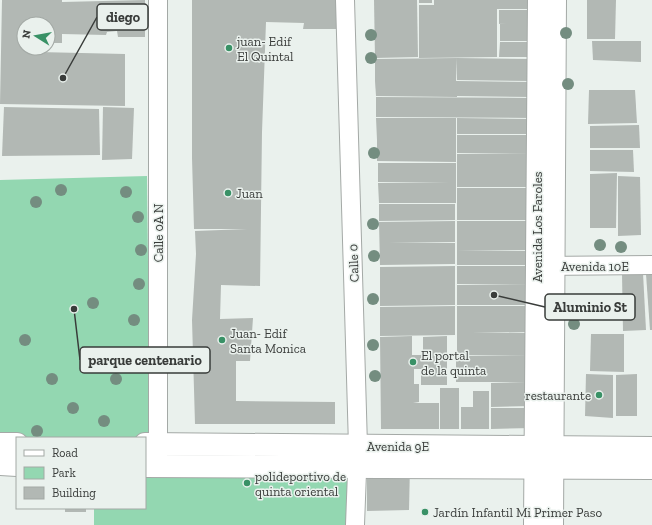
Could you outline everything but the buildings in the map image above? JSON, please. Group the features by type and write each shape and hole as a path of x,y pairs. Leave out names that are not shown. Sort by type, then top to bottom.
{"street":[{"name":"Calle 0A N","path":"152,466 158,0"},
{"name":"Calle 0","path":"345,0 358,456 355,525"},
{"name":"Avenida Los Faroles","path":"539,0 545,266 544,457 552,525"},
{"name":"Avenida Los Faroles","path":"545,266 555,0"},
{"name":"Avenida 10E","path":"545,266 652,266"},
{"path":"0,444 16,444"},
{"name":"Avenida 9E","path":"152,444 358,456 544,457 652,448"},
{"name":"Avenida 9E","path":"152,466 358,456"},
{"name":"Avenida 9E","path":"544,457 652,468"},
{"name":"Avenida Los Faroles","path":"535,525 544,457"},
{"path":"0,464 16,465"}],"green space":[{"path":"147,176 150,437 0,438 0,180"},
{"name":"polideportivo de quinta oriental","path":"146,455 350,457 349,525 94,525 94,509 146,509"}],"place":[{"name":"juan- Edif El Quintal","path":"229,48"},
{"name":"diego","path":"63,78"},
{"name":"Juan","path":"228,193"},
{"name":"Aluminio St","path":"494,295"},
{"name":"parque centenario","path":"74,309"},
{"name":"Juan- Edif Santa Monica","path":"222,340"},
{"name":"El portal de la quinta","path":"413,362"},
{"name":"restaurante","path":"599,395"},
{"name":"polideportivo de quinta oriental","path":"247,483"},
{"name":"Jardín Infantil Mi Primer Paso","path":"425,512"}]}
